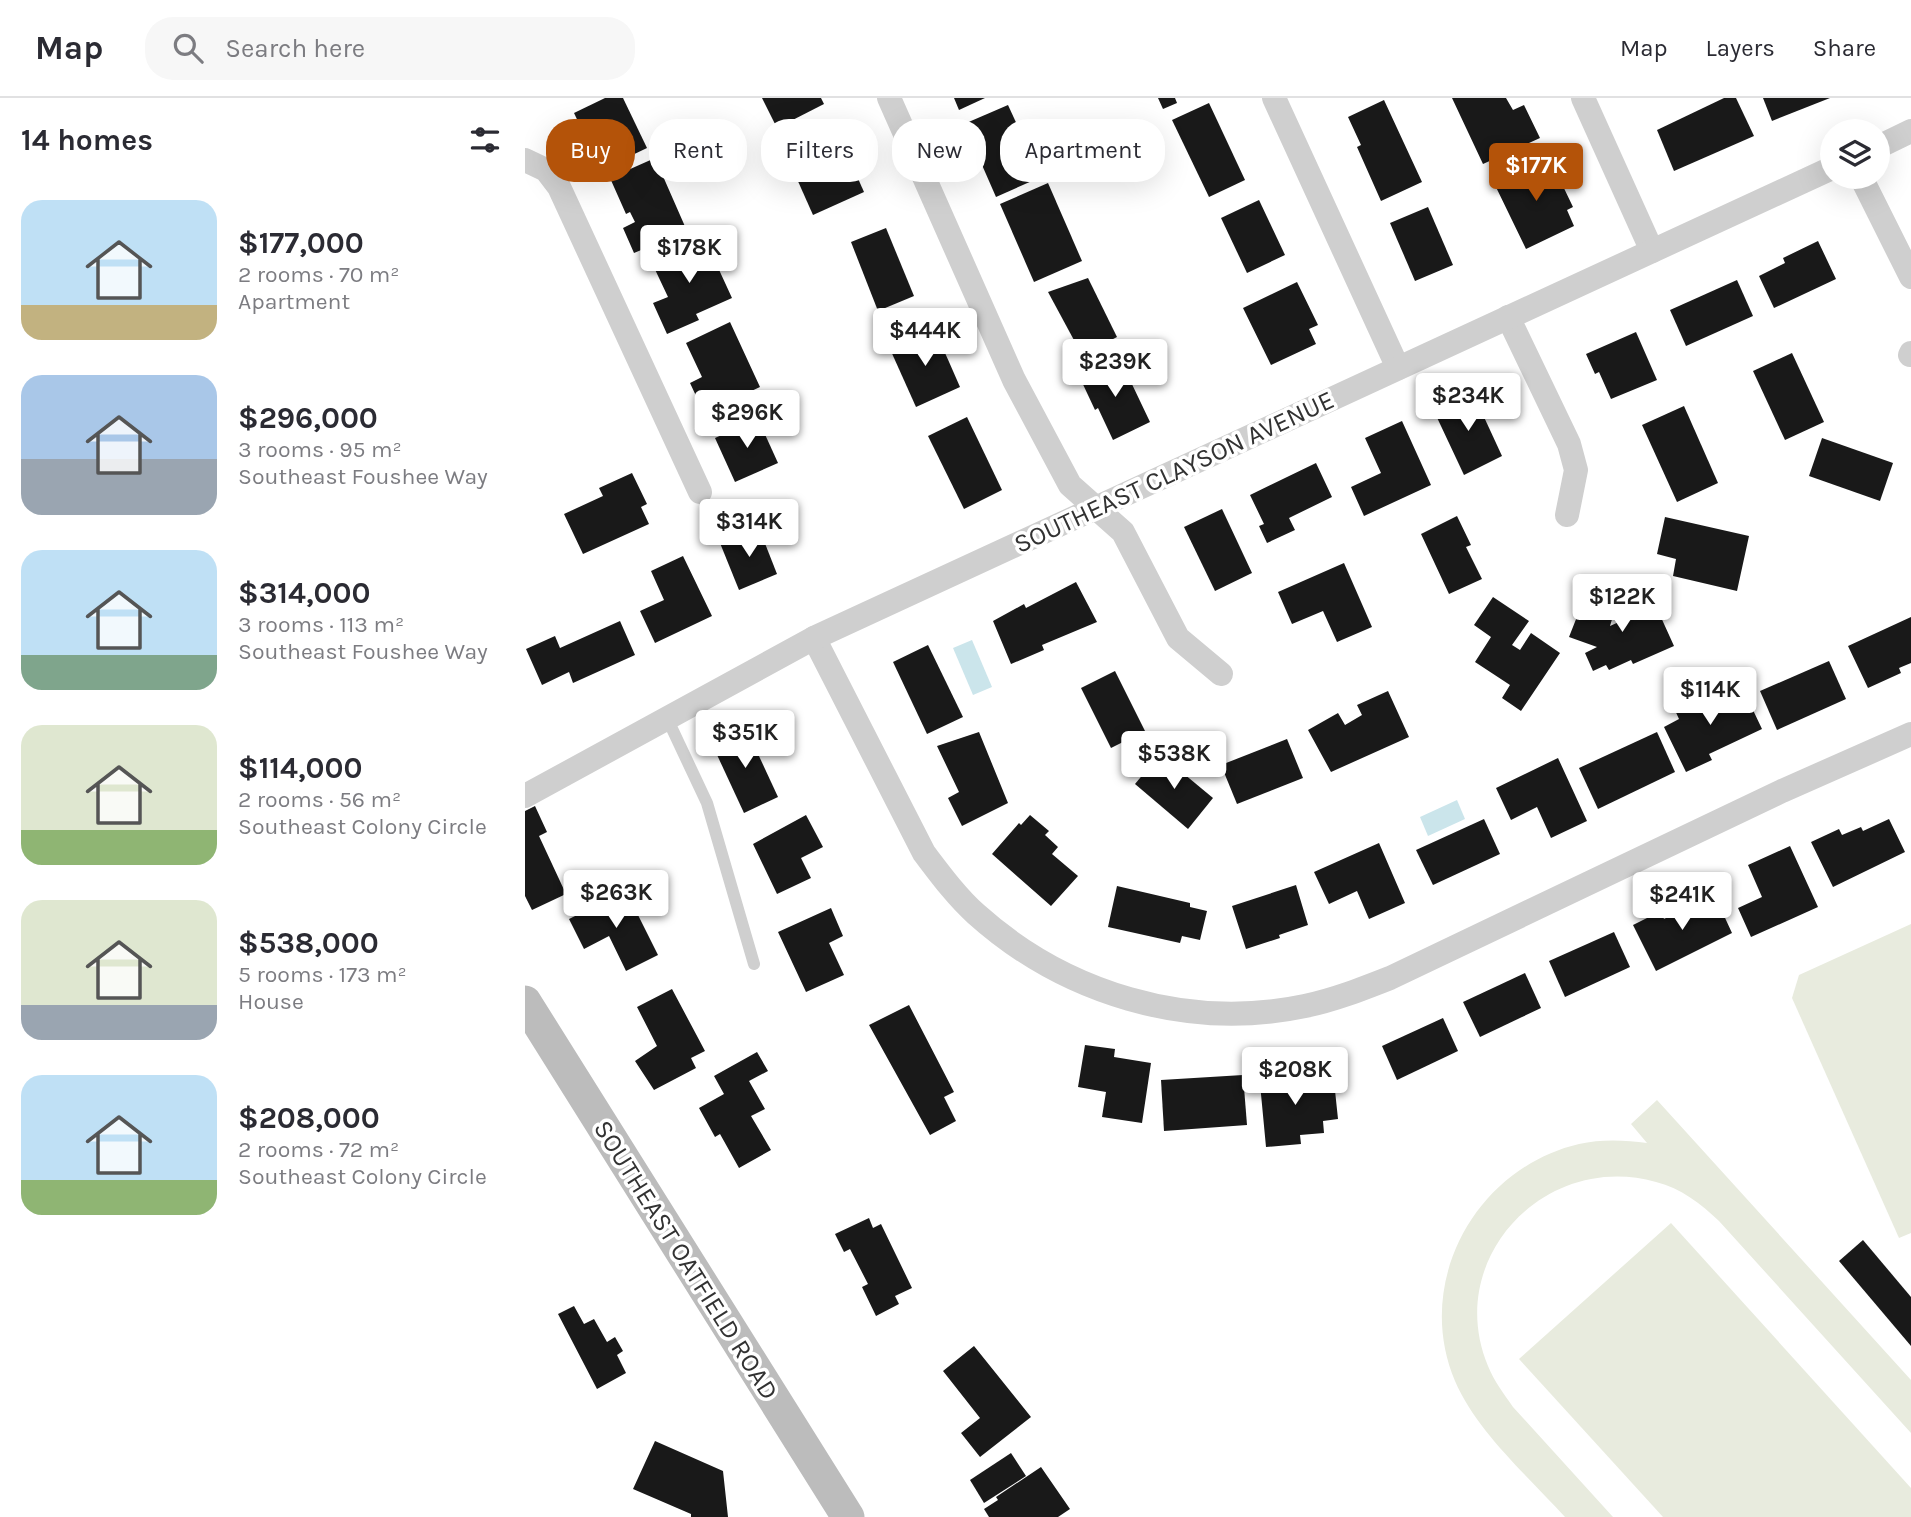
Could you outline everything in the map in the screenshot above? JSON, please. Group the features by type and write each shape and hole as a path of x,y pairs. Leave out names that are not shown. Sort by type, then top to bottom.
{"main road":[{"name":"SOUTHEAST OATFIELD ROAD","path":"525,1002 848,1517"}],"street":[{"path":"889,98 1014,380 1070,485 1123,532 1178,638 1221,674"},
{"path":"1274,98 1398,368"},
{"path":"1583,98 1652,251"},
{"path":"1890,141 1911,131"},
{"path":"525,160 546,170 559,187 699,492"},
{"name":"SOUTHEAST CLAYSON AVENUE","path":"525,796 814,638 1820,174"},
{"path":"1867,189 1911,277"},
{"path":"1508,317 1569,444 1576,470 1567,515"},
{"path":"814,638 924,853 974,912 1009,941 1042,963 1082,984 1124,999 1169,1009 1214,1014 1259,1013 1304,1007 1369,986 1782,791 1911,734"}],"lane":[{"path":"667,718 707,803 754,964"}],"shaded area":[{"path":"1911,924 1911,1233 1899,1238 1792,998 1799,975"},
{"path":"1657,1100 1911,1380 1911,1433 1719,1221 1698,1203 1674,1188 1656,1182 1615,1177 1577,1182 1543,1198 1514,1222 1492,1252 1480,1287 1478,1326 1488,1366 1513,1407 1613,1517 1565,1517 1490,1436 1476,1418 1455,1381 1444,1343 1442,1306 1449,1269 1463,1234 1483,1203 1510,1177 1542,1157 1579,1144 1613,1140 1647,1143 1631,1124"},
{"path":"1671,1223 1911,1488 1911,1517 1663,1517 1519,1359"}],"water":[{"path":"972,640 992,687 973,695 953,648"},
{"path":"1457,800 1465,819 1428,836 1420,817"}],"building":[{"path":"605,98 623,98 633,119 577,119 574,113"},
{"path":"762,98 821,98 824,104 795,119 772,119"},
{"path":"954,98 985,98 959,110"},
{"path":"1158,98 1175,98 1177,103 1163,109"},
{"path":"1452,98 1506,98 1513,110 1524,105 1540,138 1483,164"},
{"path":"1724,98 1736,98 1754,136 1674,171 1657,130"},
{"path":"1763,98 1830,98 1772,121"},
{"path":"1384,100 1422,182 1381,201 1357,147 1361,145 1348,117"},
{"path":"1209,103 1245,180 1209,197 1172,120"},
{"path":"1008,105 1014,119 1000,119 1000,182 1030,182 996,197 986,174 986,119 976,119"},
{"path":"635,123 647,148 635,154"},
{"path":"1549,157 1573,207 1567,210 1574,226 1526,249 1494,183"},
{"path":"649,161 649,182 666,182 687,231 634,253 623,228 635,222 630,212 626,214 612,182 635,182 635,167"},
{"path":"798,182 860,182 864,192 813,215"},
{"path":"1048,183 1082,261 1034,282 1000,204"},
{"path":"1259,200 1285,255 1247,273 1221,218"},
{"path":"1428,207 1453,265 1415,281 1390,223"},
{"path":"886,228 914,296 878,311 851,242"},
{"path":"704,237 732,298 696,314 699,320 667,334 653,303 668,297 651,261"},
{"path":"1818,241 1836,279 1774,308 1759,276 1785,263 1783,258"},
{"path":"1088,278 1117,337 1082,355 1048,292"},
{"path":"1737,280 1753,316 1686,346 1670,310"},
{"path":"1297,282 1318,325 1309,329 1316,344 1271,365 1243,308"},
{"path":"730,322 760,387 704,413 690,383 702,377 686,343"},
{"path":"935,330 960,387 916,407 890,349"},
{"path":"1636,332 1657,380 1611,399 1599,372 1595,374 1586,354"},
{"path":"1792,353 1824,422 1785,440 1753,371"},
{"path":"1120,359 1150,422 1113,440 1080,378"},
{"path":"1472,391 1502,456 1464,475 1433,409"},
{"path":"1684,406 1718,483 1677,502 1642,425"},
{"path":"967,417 1002,490 964,509 928,436"},
{"path":"758,419 778,463 735,482 715,438"},
{"path":"1402,421 1431,485 1364,516 1351,487 1381,473 1365,438"},
{"path":"1822,438 1893,463 1880,501 1809,476"},
{"path":"1316,463 1332,497 1289,518 1295,530 1267,543 1259,526 1264,524 1250,495"},
{"path":"632,473 647,504 641,507 649,524 583,554 564,514 603,496 599,488"},
{"path":"1222,509 1252,573 1215,591 1184,527"},
{"path":"1457,516 1471,545 1466,547 1482,579 1449,594 1421,534"},
{"path":"1665,517 1749,536 1737,591 1673,576 1676,559 1657,554"},
{"path":"759,528 777,574 739,590 720,543"},
{"path":"683,556 712,616 655,643 640,611 664,600 651,571"},
{"path":"1344,563 1372,627 1337,642 1323,611 1292,624 1278,592"},
{"path":"1076,582 1097,622 1042,645 1044,650 1011,664 993,621 1024,604 1026,608"},
{"path":"1650,593 1674,646 1633,664 1631,660 1609,670 1606,665 1593,671 1585,653 1597,647 1569,637 1582,604 1613,616 1610,626 1621,621 1616,609"},
{"path":"1493,597 1529,621 1512,645 1520,650 1531,633 1560,653 1521,711 1502,698 1510,685 1475,662 1491,637 1474,625"},
{"path":"1911,617 1911,663 1899,668 1901,673 1868,688 1848,646"},
{"path":"620,621 635,655 573,683 569,672 542,685 526,649 555,636 560,648"},
{"path":"928,645 963,717 927,734 893,662"},
{"path":"1829,661 1846,699 1777,730 1760,691"},
{"path":"1115,671 1145,731 1111,748 1081,688"},
{"path":"1743,689 1762,729 1709,754 1712,760 1686,772 1664,727 1679,719 1673,706 1704,691 1710,704"},
{"path":"1388,691 1409,737 1331,772 1308,730 1338,713 1345,725 1362,715 1357,705"},
{"path":"746,728 778,797 744,813 712,744"},
{"path":"979,732 1008,803 962,826 948,798 959,792 937,746"},
{"path":"1657,732 1675,772 1598,809 1579,768"},
{"path":"1287,739 1303,778 1237,804 1221,765"},
{"path":"1160,754 1213,798 1188,829 1135,784"},
{"path":"1558,758 1587,821 1551,838 1537,807 1511,820 1496,788"},
{"path":"535,806 547,832 539,836 566,894 532,910 525,896 525,811"},
{"path":"806,815 823,847 801,858 811,878 777,894 753,844"},
{"path":"1030,815 1049,831 1045,835 1058,847 1052,854 1078,876 1051,906 992,854 1019,823 1021,825"},
{"path":"1484,819 1500,854 1433,885 1416,850"},
{"path":"1889,819 1905,852 1833,887 1811,842 1839,829 1842,835 1861,827 1863,831"},
{"path":"1379,843 1405,903 1369,919 1357,891 1329,904 1314,872"},
{"path":"1790,846 1818,907 1751,937 1738,908 1762,897 1748,865"},
{"path":"1296,885 1308,925 1246,949 1232,906"},
{"path":"1117,886 1190,903 1190,907 1207,911 1200,940 1182,936 1180,943 1108,927"},
{"path":"626,891 658,955 626,971 609,936 584,949 569,919"},
{"path":"1714,894 1732,933 1656,971 1633,925 1661,911 1664,919"},
{"path":"831,908 843,936 829,943 844,975 806,992 778,932"},
{"path":"1614,932 1630,967 1565,997 1549,961"},
{"path":"1525,973 1541,1008 1480,1037 1463,1002"},
{"path":"672,989 705,1051 691,1058 696,1068 654,1090 635,1061 657,1046 637,1007"},
{"path":"909,1005 954,1092 944,1097 956,1121 930,1135 869,1025"},
{"path":"1443,1018 1458,1051 1397,1080 1382,1046"},
{"path":"1085,1045 1115,1049 1114,1057 1151,1063 1142,1123 1102,1117 1106,1092 1078,1087"},
{"path":"757,1052 768,1071 749,1081 765,1109 751,1116 771,1150 739,1168 720,1134 715,1137 699,1108 724,1094 714,1076"},
{"path":"1295,1069 1296,1084 1334,1081 1338,1119 1323,1121 1324,1133 1300,1135 1301,1144 1266,1147 1259,1073"},
{"path":"1243,1075 1247,1125 1164,1131 1161,1080"},
{"path":"869,1218 873,1228 881,1224 912,1288 895,1296 899,1304 876,1316 862,1287 868,1284 850,1249 844,1252 835,1234"},
{"path":"1863,1240 1911,1297 1911,1346 1839,1261"},
{"path":"574,1306 584,1324 594,1319 607,1342 615,1337 623,1351 617,1355 626,1373 597,1389 558,1314"},
{"path":"974,1346 1031,1417 980,1457 961,1433 980,1418 943,1371"},
{"path":"655,1441 723,1471 728,1517 691,1517 691,1514 633,1489"},
{"path":"1011,1453 1026,1476 984,1503 970,1480"},
{"path":"1041,1467 1070,1509 1058,1517 989,1517 984,1509 998,1500 996,1497"}]}
